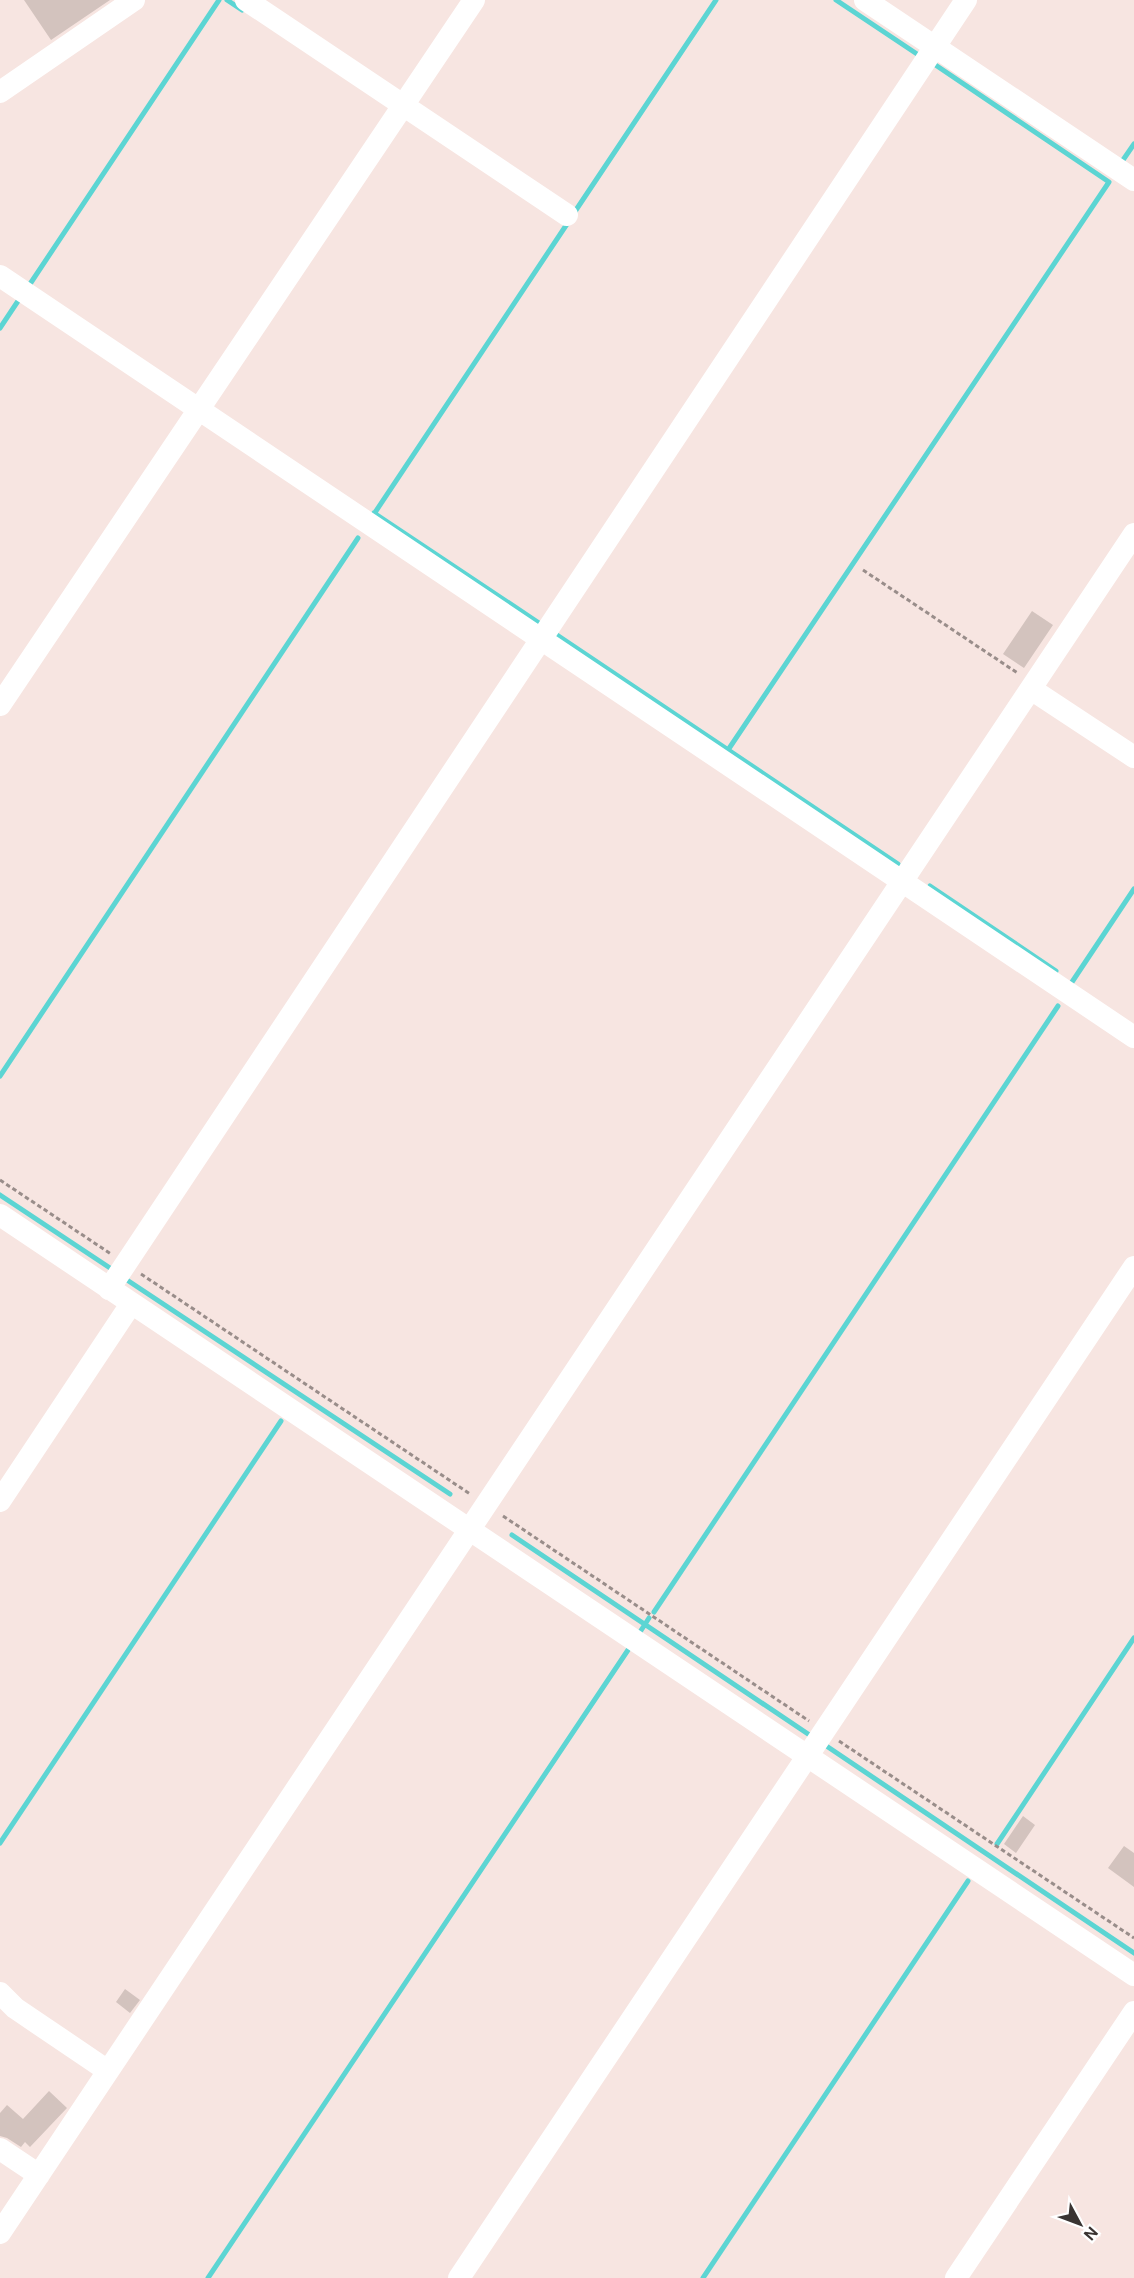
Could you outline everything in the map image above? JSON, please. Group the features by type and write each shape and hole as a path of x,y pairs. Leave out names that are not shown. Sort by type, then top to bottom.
{"street":[{"path":"0,92 134,0"},
{"path":"246,0 400,112 567,215"},
{"path":"0,705 474,0"},
{"path":"865,0 1134,180"},
{"path":"109,1289 966,0"},
{"path":"0,276 1134,1037"},
{"path":"0,2233 1134,534"},
{"path":"1033,687 1134,757"},
{"path":"0,1215 471,1529 817,1742 1134,1974"},
{"path":"459,2278 1134,1267"},
{"path":"0,1501 131,1304"},
{"path":"5,2007 108,2071"},
{"path":"956,2278 1134,2012"},
{"path":"0,2149 39,2175"}],"path":[{"path":"863,570 1033,687"},
{"path":"0,1180 487,1505 817,1742 1134,1938"}],"building":[{"path":"24,0 110,0 51,40"},
{"path":"1032,611 1053,625 1024,668 1003,654"},
{"path":"1023,1816 1035,1825 1016,1853 1004,1844"},
{"path":"1124,1846 1134,1853 1134,1887 1108,1868"},
{"path":"125,1989 140,2000 130,2013 116,2002"},
{"path":"49,2091 67,2108 30,2147 25,2142 21,2147 0,2136 0,2113 7,2105 23,2119"}],"waterway":[{"path":"30,284 219,0"},
{"path":"227,0 242,10"},
{"path":"574,213 716,0"},
{"path":"836,0 917,54"},
{"path":"728,750 1109,182 934,64"},
{"path":"1123,160 1134,144"},
{"path":"374,514 569,221"},
{"path":"0,328 18,301"},
{"path":"374,513 539,623"},
{"path":"0,1076 358,538"},
{"path":"557,635 898,864"},
{"path":"930,886 1056,971"},
{"path":"1072,982 1134,889"},
{"path":"654,1612 1058,1006"},
{"path":"0,1195 110,1268"},
{"path":"124,1278 450,1494"},
{"path":"0,1843 281,1421"},
{"path":"512,1535 814,1738"},
{"path":"640,1632 649,1618"},
{"path":"997,1844 1134,1638"},
{"path":"208,2278 628,1650"},
{"path":"822,1743 1134,1953"},
{"path":"703,2278 968,1881"}]}
